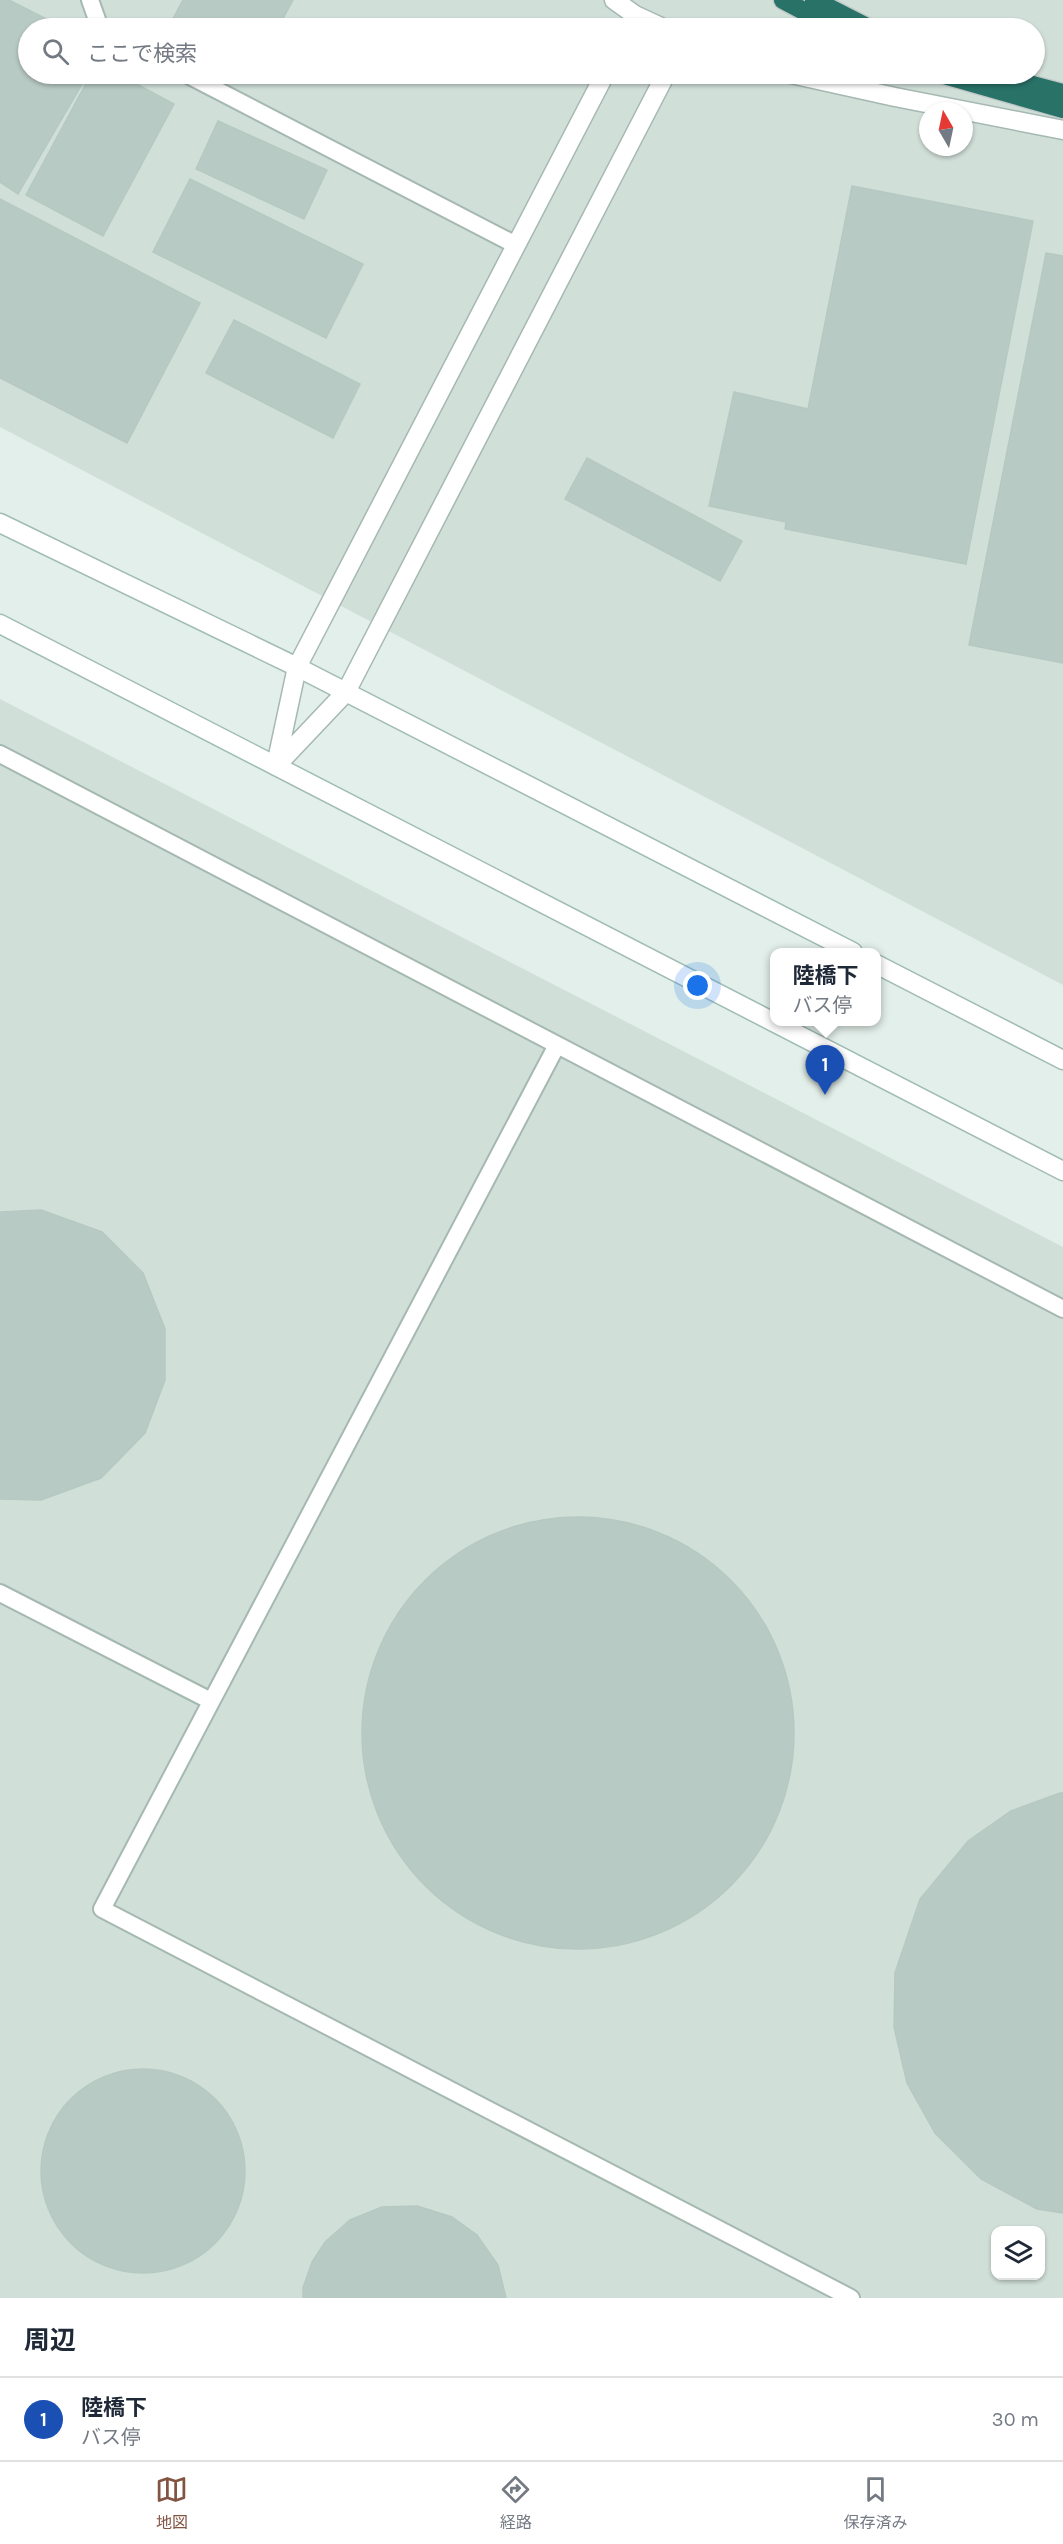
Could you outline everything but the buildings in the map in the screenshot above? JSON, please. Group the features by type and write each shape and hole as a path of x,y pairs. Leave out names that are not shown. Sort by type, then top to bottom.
{"highway":[{"path":"783,0 817,18"},
{"path":"814,0 849,18"},
{"path":"977,84 1063,108"},
{"path":"1029,84 1063,93"}],"street":[{"path":"614,0 628,18"},
{"path":"276,766 297,667 599,84"},
{"path":"276,766 346,692 661,84"},
{"path":"834,84 1063,130"},
{"path":"0,523 297,667 845,948"},
{"path":"0,624 770,1020"},
{"path":"881,967 1063,1060"},
{"path":"781,1026 1063,1171"}],"lane":[{"path":"90,0 96,18"},
{"path":"205,84 516,245"},
{"path":"0,754 1063,1309"},
{"path":"557,1045 102,1909 843,2296"},
{"path":"0,1593 211,1701"}],"shaded area":[{"path":"0,0 1063,0 1063,985 0,427"},
{"path":"0,699 1063,1247 1063,2298 0,2298"}],"place":[{"name":"陸橋下","path":"825,1095"}]}
